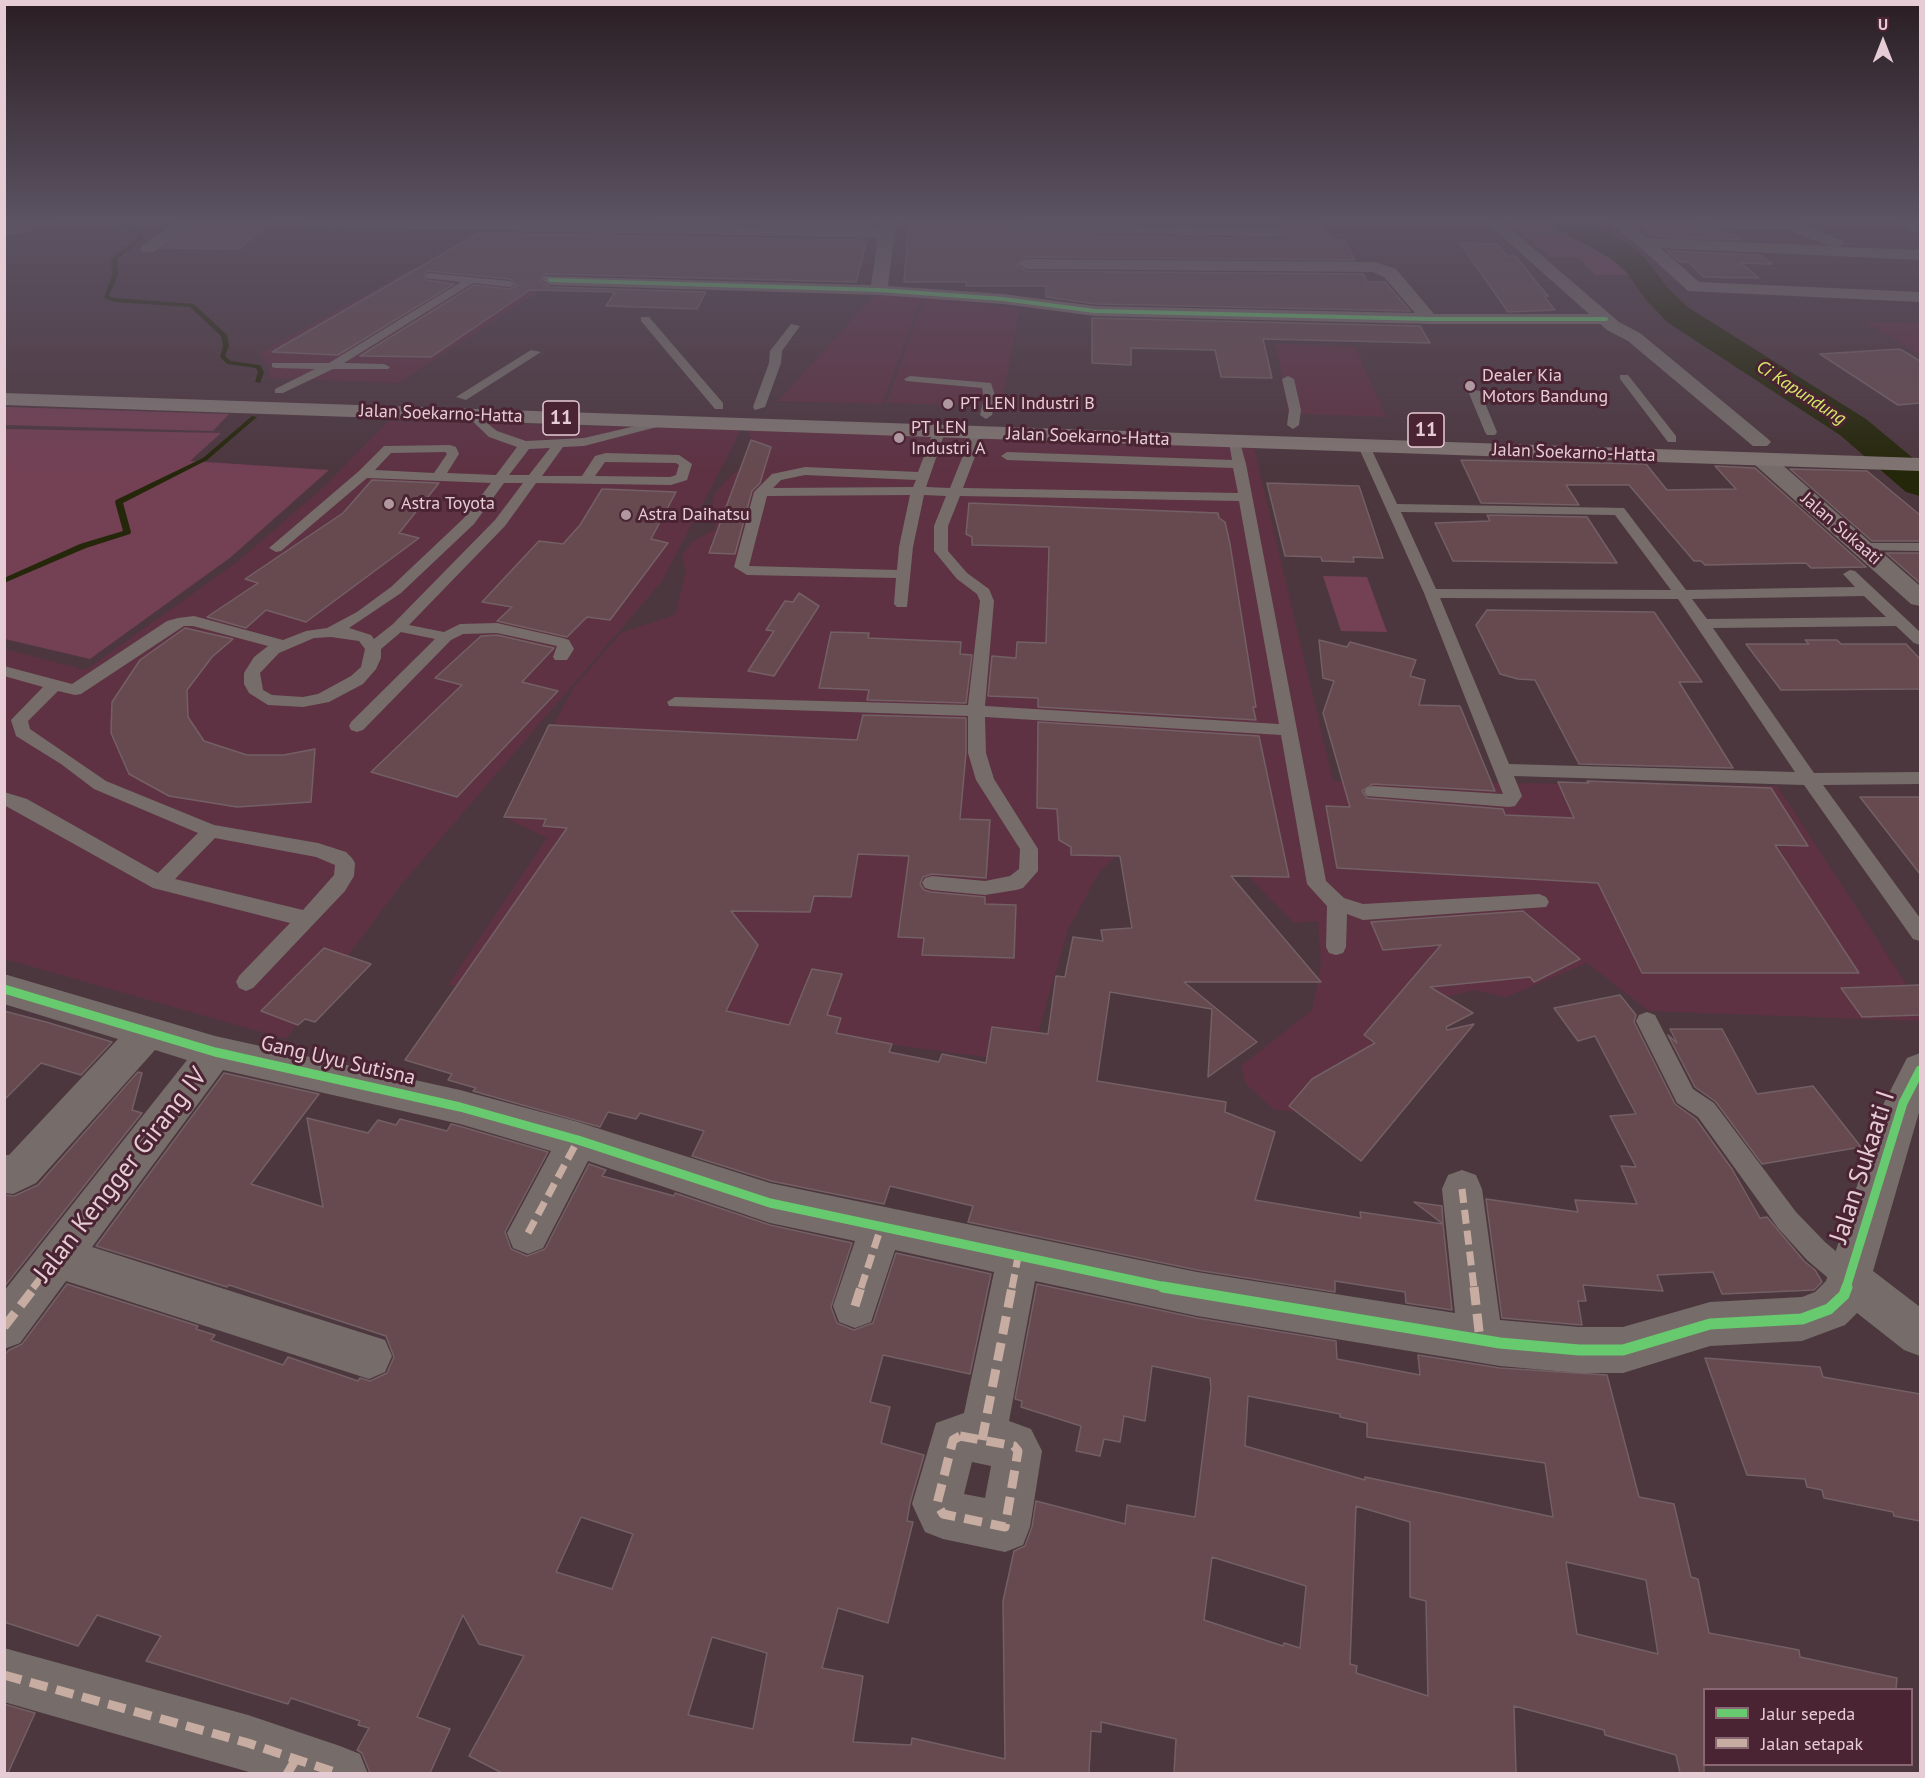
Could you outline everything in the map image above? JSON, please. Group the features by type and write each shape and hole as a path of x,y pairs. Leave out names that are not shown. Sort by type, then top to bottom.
{"highway":[{"name":"Jalan Soekarno-Hatta","path":"4,382 279,391 670,422 939,432 982,424"},
{"name":"Jalan Soekarno-Hatta","path":"4,399 466,406 759,407 982,424 1117,429 1293,426 1736,441 1761,450"},
{"name":"Jalan Soekarno-Hatta","path":"1117,429 1235,442 1364,446 1793,451 1920,447"},
{"name":"Jalan Soekarno-Hatta","path":"1793,451 1920,465"}],"street":[{"path":"1041,305 1095,311 1610,323"},
{"path":"1417,305 1429,319"},
{"path":"1589,305 1610,323 1621,337 1736,441"},
{"name":"Jalan Sukaati","path":"1610,323 1634,337 1761,450 1920,599"},
{"name":"Gang Uyu Sutisna","path":"4,989 215,1052 460,1107 578,1140 770,1203 1197,1294 1480,1340"},
{"path":"4,1174 13,1175 22,1170 147,1033"},
{"name":"Jalan Kengger Girang IV","path":"4,1327 215,1052"},
{"name":"Jalan Sukaati I","path":"1480,1340 1579,1350 1623,1350 1710,1324 1802,1319 1829,1310 1844,1296 1903,1103 1920,1070"},
{"path":"528,1233 578,1140"},
{"path":"1462,1189 1480,1340"},
{"path":"855,1306 880,1227"},
{"path":"57,1257 369,1356"},
{"path":"982,1440 1018,1257"},
{"path":"1850,1280 1920,1334"},
{"path":"4,1675 308,1769"}],"lane":[{"path":"279,391 333,365 430,305"},
{"path":"645,319 719,406"},
{"path":"759,407 775,363 776,351 795,326"},
{"path":"535,352 466,406 494,434 525,445 558,445 670,422"},
{"path":"276,365 384,367"},
{"path":"1624,377 1672,439"},
{"path":"910,379 987,385 990,398 982,424 941,526 941,551 962,576 984,592 987,601 976,711 977,753 985,780 1029,849 1028,871 1016,883 986,888 932,883"},
{"path":"1288,379 1295,410 1293,426"},
{"path":"1474,391 1491,432"},
{"path":"902,604 903,574 918,491 939,432"},
{"path":"1235,442 1317,884 1337,903 1363,912 1539,902"},
{"path":"331,632 362,615 407,580 469,521 525,445"},
{"path":"373,648 398,627 500,523 558,445"},
{"path":"1364,446 1431,593 1513,796 1509,801 1373,792"},
{"path":"276,548 364,474 388,449 446,448 453,454 438,477"},
{"path":"1007,456 1240,464"},
{"path":"364,474 501,479 534,479 586,480 671,481 682,477 686,464 680,459 606,457 600,459 586,480"},
{"path":"903,574 747,571 741,567 760,492 777,477 805,471 923,476"},
{"path":"760,492 954,491 1246,497"},
{"path":"1392,508 1619,511 1704,624 1809,780 1920,933"},
{"path":"1862,547 1920,547"},
{"path":"1850,574 1920,640"},
{"path":"407,580 438,585"},
{"path":"1431,593 1682,595 1867,591"},
{"path":"4,671 75,690 172,624 183,621 194,621 282,645"},
{"path":"1704,624 1899,621"},
{"path":"398,627 446,637"},
{"path":"357,726 446,637 468,627 497,628 563,643 566,649 561,657"},
{"path":"350,633 365,638 373,648 373,658 368,669 342,690 323,698 284,702 262,696 257,693 252,684 252,673 260,661 282,645 311,634 350,633"},
{"path":"54,686 19,720 22,732 100,785 211,831 272,840 339,857 345,862 344,876 307,919 246,982"},
{"path":"675,702 976,711 1290,730"},
{"path":"1502,770 1809,780 1920,778"},
{"path":"4,817 13,801 160,883 307,919"},
{"path":"160,883 211,831"},
{"path":"1336,947 1337,903"},
{"path":"1647,1021 1685,1096 1706,1110 1787,1220 1816,1251 1850,1280"}],"shaded area":[{"path":"346,305 518,305 399,383 270,378 269,367 259,353"},
{"path":"865,305 919,305 882,404 778,401"},
{"path":"922,305 991,305 1020,308 1001,406 886,403"},
{"path":"1865,322 1920,323 1920,355"},
{"path":"1276,344 1355,347 1386,417 1288,413"},
{"path":"4,407 229,414 213,431 5,425"},
{"path":"388,421 741,430 662,581 400,886 286,1039 5,959 4,649 86,670 237,562 325,486"},
{"path":"5,429 221,433 190,461 329,470 231,557 90,659 5,639"},
{"path":"748,430 1254,448 1333,781 1777,786 1920,1005 1920,1021 1649,1011 1587,963 1506,997 1473,990 1431,1001 1327,1116 1273,1109 1246,1084 1241,1066 1312,1010 1321,966 1318,921 1294,923 1245,873 1127,845 1098,874 1068,930 1029,1063 448,985 547,838 504,817 574,687 621,633 675,615 686,572 682,556 692,542 714,530 720,515 712,506 715,493 733,474 760,455 752,445"},
{"path":"1323,576 1367,577 1387,632 1341,631"}],"building":[{"path":"354,305 420,305 338,355 272,352"},
{"path":"442,305 508,305 431,357 360,356"},
{"path":"607,305 699,305 697,309"},
{"path":"1139,305 1405,305 1410,311"},
{"path":"1503,305 1551,305 1555,310 1508,312"},
{"path":"1092,318 1420,326 1430,343 1263,339 1272,378 1221,377 1215,350 1131,348 1131,365 1092,363"},
{"path":"1900,349 1920,361 1920,403 1898,405 1820,354"},
{"path":"751,440 771,447 760,483 752,491 735,554 709,553"},
{"path":"1461,460 1646,464 1667,490 1736,489 1715,466 1755,468 1866,567 1811,568 1806,563 1705,565 1701,561 1694,561 1629,485 1566,485 1579,505 1481,503"},
{"path":"1790,469 1867,471 1920,515 1920,541 1872,541"},
{"path":"372,480 439,483 399,533 419,538 306,622 266,610 246,628 207,617 258,583 245,579 343,513"},
{"path":"1267,483 1359,486 1383,558 1353,557 1354,562 1322,561 1321,557 1285,556"},
{"path":"602,489 676,492 651,539 668,543 610,620 587,617 567,637 497,621 512,607 482,602 539,541 563,544 580,525"},
{"path":"969,503 1218,513 1219,518 1225,522 1230,544 1256,707 1253,707 1256,720 1038,707 1038,698 988,696 992,656 1016,658 1017,642 1046,643 1049,547 972,545 972,537 966,534"},
{"path":"1487,515 1587,517 1617,563 1453,561 1435,523 1490,521"},
{"path":"1886,553 1920,553 1920,583"},
{"path":"799,593 819,606 774,676 748,671 774,631 766,630 785,601 793,602"},
{"path":"1487,610 1654,612 1702,682 1679,682 1733,768 1579,764 1535,680 1518,679 1500,674 1476,625"},
{"path":"185,628 233,639 212,657 187,690 188,717 204,741 247,755 284,755 315,749 311,802 237,807 169,796 129,774 111,733 112,702 140,660"},
{"path":"831,632 869,633 868,638 961,642 960,654 972,655 966,703 867,700 869,690 819,688"},
{"path":"497,635 554,648 522,682 558,691 457,797 371,772 462,685 435,678 481,636"},
{"path":"1319,640 1347,647 1350,642 1416,660 1410,676 1425,680 1419,705 1460,706 1495,791 1373,784 1362,791 1367,798 1503,809 1505,815 1574,818 1558,782 1589,783 1587,781 1771,788 1808,846 1775,845 1859,973 1642,973 1598,883 1337,868 1326,806 1350,807 1323,713 1334,681 1323,678"},
{"path":"1805,640 1837,640 1841,644 1906,644 1920,659 1920,689 1781,690 1746,644 1809,644"},
{"path":"863,715 966,718 966,753 960,819 990,820 986,878 932,874 923,877 920,884 924,890 931,892 985,897 985,904 1016,905 1014,958 922,955 924,938 898,937 909,856 858,854 851,897 814,896 810,912 731,911 758,945 726,1011 789,1025 812,969 842,974 827,1015 841,1018 836,1033 892,1044 889,1052 939,1062 942,1054 986,1063 992,1027 1048,1034 1056,976 1065,977 1073,937 1103,941 1101,930 1132,928 1120,856 1071,855 1071,847 1059,840 1057,809 1037,808 1038,722 1259,736 1289,877 1231,876 1321,982 1184,982 1257,1042 1208,1077 1212,1009 1110,992 1097,1081 1226,1102 1225,1112 1275,1132 1255,1200 1361,1218 1360,1212 1443,1224 1452,1310 1406,1303 1405,1292 1335,1281 1335,1292 1197,1270 968,1222 973,1206 890,1186 884,1204 771,1181 692,1156 704,1131 640,1113 636,1119 608,1112 600,1127 473,1091 476,1088 448,1080 452,1074 405,1060 567,828 543,826 546,819 504,817 549,725 857,740"},
{"path":"1860,797 1920,797 1920,874"},
{"path":"1523,911 1580,959 1534,982 1530,977 1430,987 1473,1013 1446,1027 1447,1030 1474,1024 1361,1161 1289,1106 1312,1079 1375,1043 1364,1035 1441,945 1383,950 1371,922"},
{"path":"324,948 371,964 315,1022 305,1019 298,1025 261,1011"},
{"path":"1920,985 1920,1015 1862,1017 1841,988"},
{"path":"1620,995 1636,1015 1634,1022 1675,1104 1696,1119 1732,1169 1760,1218 1767,1217 1804,1261 1815,1270 1822,1282 1814,1290 1722,1294 1713,1272 1657,1275 1663,1291 1583,1285 1586,1301 1578,1301 1582,1325 1502,1318 1486,1199 1578,1212 1575,1200 1637,1204 1621,1166 1636,1167 1610,1116 1636,1114 1595,1036 1578,1041 1554,1008"},
{"path":"4,1011 112,1042 81,1075 41,1063 4,1100"},
{"path":"1670,1029 1722,1029 1757,1094 1813,1086 1861,1147 1762,1164 1716,1102 1695,1087 1668,1035 1677,1043"},
{"path":"138,1072 142,1073 132,1110 142,1113 4,1287 4,1195 14,1196 38,1185"},
{"path":"224,1073 319,1094 251,1184 323,1207 307,1118 368,1133 378,1120 396,1125 400,1119 447,1131 451,1124 548,1152 505,1232 511,1249 527,1256 545,1249 589,1164 606,1170 602,1176 674,1196 675,1193 770,1225 852,1243 831,1307 837,1323 854,1330 873,1323 896,1253 991,1274 970,1374 883,1355 870,1402 890,1407 881,1443 924,1455 910,1503 907,1521 913,1522 888,1623 838,1608 822,1668 863,1676 853,1742 911,1745 912,1738 1005,1759 1003,1601 1014,1551 1025,1546 1032,1527 1036,1501 1125,1524 1127,1505 1195,1517 1211,1388 1210,1378 1152,1366 1145,1421 1124,1416 1120,1442 1104,1439 1100,1456 1076,1451 1081,1426 1021,1407 1022,1401 1015,1399 1037,1284 1197,1318 1336,1341 1337,1359 1420,1375 1418,1355 1500,1368 1607,1375 1639,1497 1674,1504 1691,1577 1698,1579 1709,1633 1799,1650 1800,1657 1897,1678 1896,1688 1703,1688 1704,1773 1680,1773 1676,1755 1605,1735 1604,1730 1514,1706 1516,1773 1174,1773 1176,1739 1101,1722 1101,1732 1091,1731 1089,1773 502,1773 469,1756 524,1656 479,1644 463,1615 417,1717 450,1729 430,1773 370,1773 362,1753 357,1750 369,1728 358,1725 360,1721 291,1698 288,1704 146,1661 161,1636 97,1615 78,1646 4,1622 4,1355 22,1344 67,1284 198,1326 196,1329 215,1335 211,1340 283,1365 288,1357 358,1381 360,1378 370,1381 387,1373 394,1357 386,1336 229,1285 227,1287 96,1246","holes":["1248,1396 1340,1414 1340,1417 1367,1423 1367,1437 1545,1463 1553,1517 1365,1477 1365,1480 1245,1446","1356,1506 1410,1522 1410,1597 1426,1601 1428,1696 1356,1673 1357,1666 1350,1664","581,1517 633,1534 612,1589 556,1572","1212,1557 1306,1586 1300,1648 1284,1643 1283,1646 1204,1620","1566,1562 1646,1580 1658,1654 1577,1634","712,1637 767,1653 753,1729 688,1715"]},
{"path":"1414,1202 1442,1206 1443,1224"},
{"path":"1705,1358 1820,1367 1823,1377 1920,1394 1920,1521 1894,1516 1893,1512 1824,1498 1822,1490 1807,1487 1805,1479 1747,1475"},
{"path":"4,1704 35,1713 8,1773 4,1773"}],"waterway":[{"path":"192,305 224,335 226,346 222,356 229,363 258,366 261,372 258,382"},
{"name":"Ci Kapundung","path":"1668,305 1678,315 1853,427 1920,484"},
{"path":"4,581 83,546 127,532 119,502 205,459 254,417"}],"marked path":[{"path":"528,1233 578,1140"},
{"path":"1462,1189 1480,1340"},
{"path":"855,1306 881,1227"},
{"path":"4,1327 57,1257"},
{"path":"982,1440 1014,1446 1018,1451 1005,1527 943,1514 937,1504 953,1440 960,1436 982,1440 1018,1257"},
{"path":"4,1675 248,1743 340,1774"},
{"path":"287,1774 296,1759"}],"cycle path":[{"path":"1049,305 1095,311 1429,319 1606,319"},
{"path":"4,989 215,1052 460,1107 578,1140 770,1203 1197,1294 1500,1343 1579,1350 1623,1350 1710,1324 1802,1319 1829,1309 1844,1295 1903,1103 1920,1070"}],"place":[{"name":"Dealer Kia Motors Bandung","path":"1470,386"},
{"name":"PT LEN Industri B","path":"948,404"},
{"name":"PT LEN Industri A","path":"899,438"},
{"name":"Astra Toyota","path":"389,504"},
{"name":"Astra Daihatsu","path":"626,515"}]}
